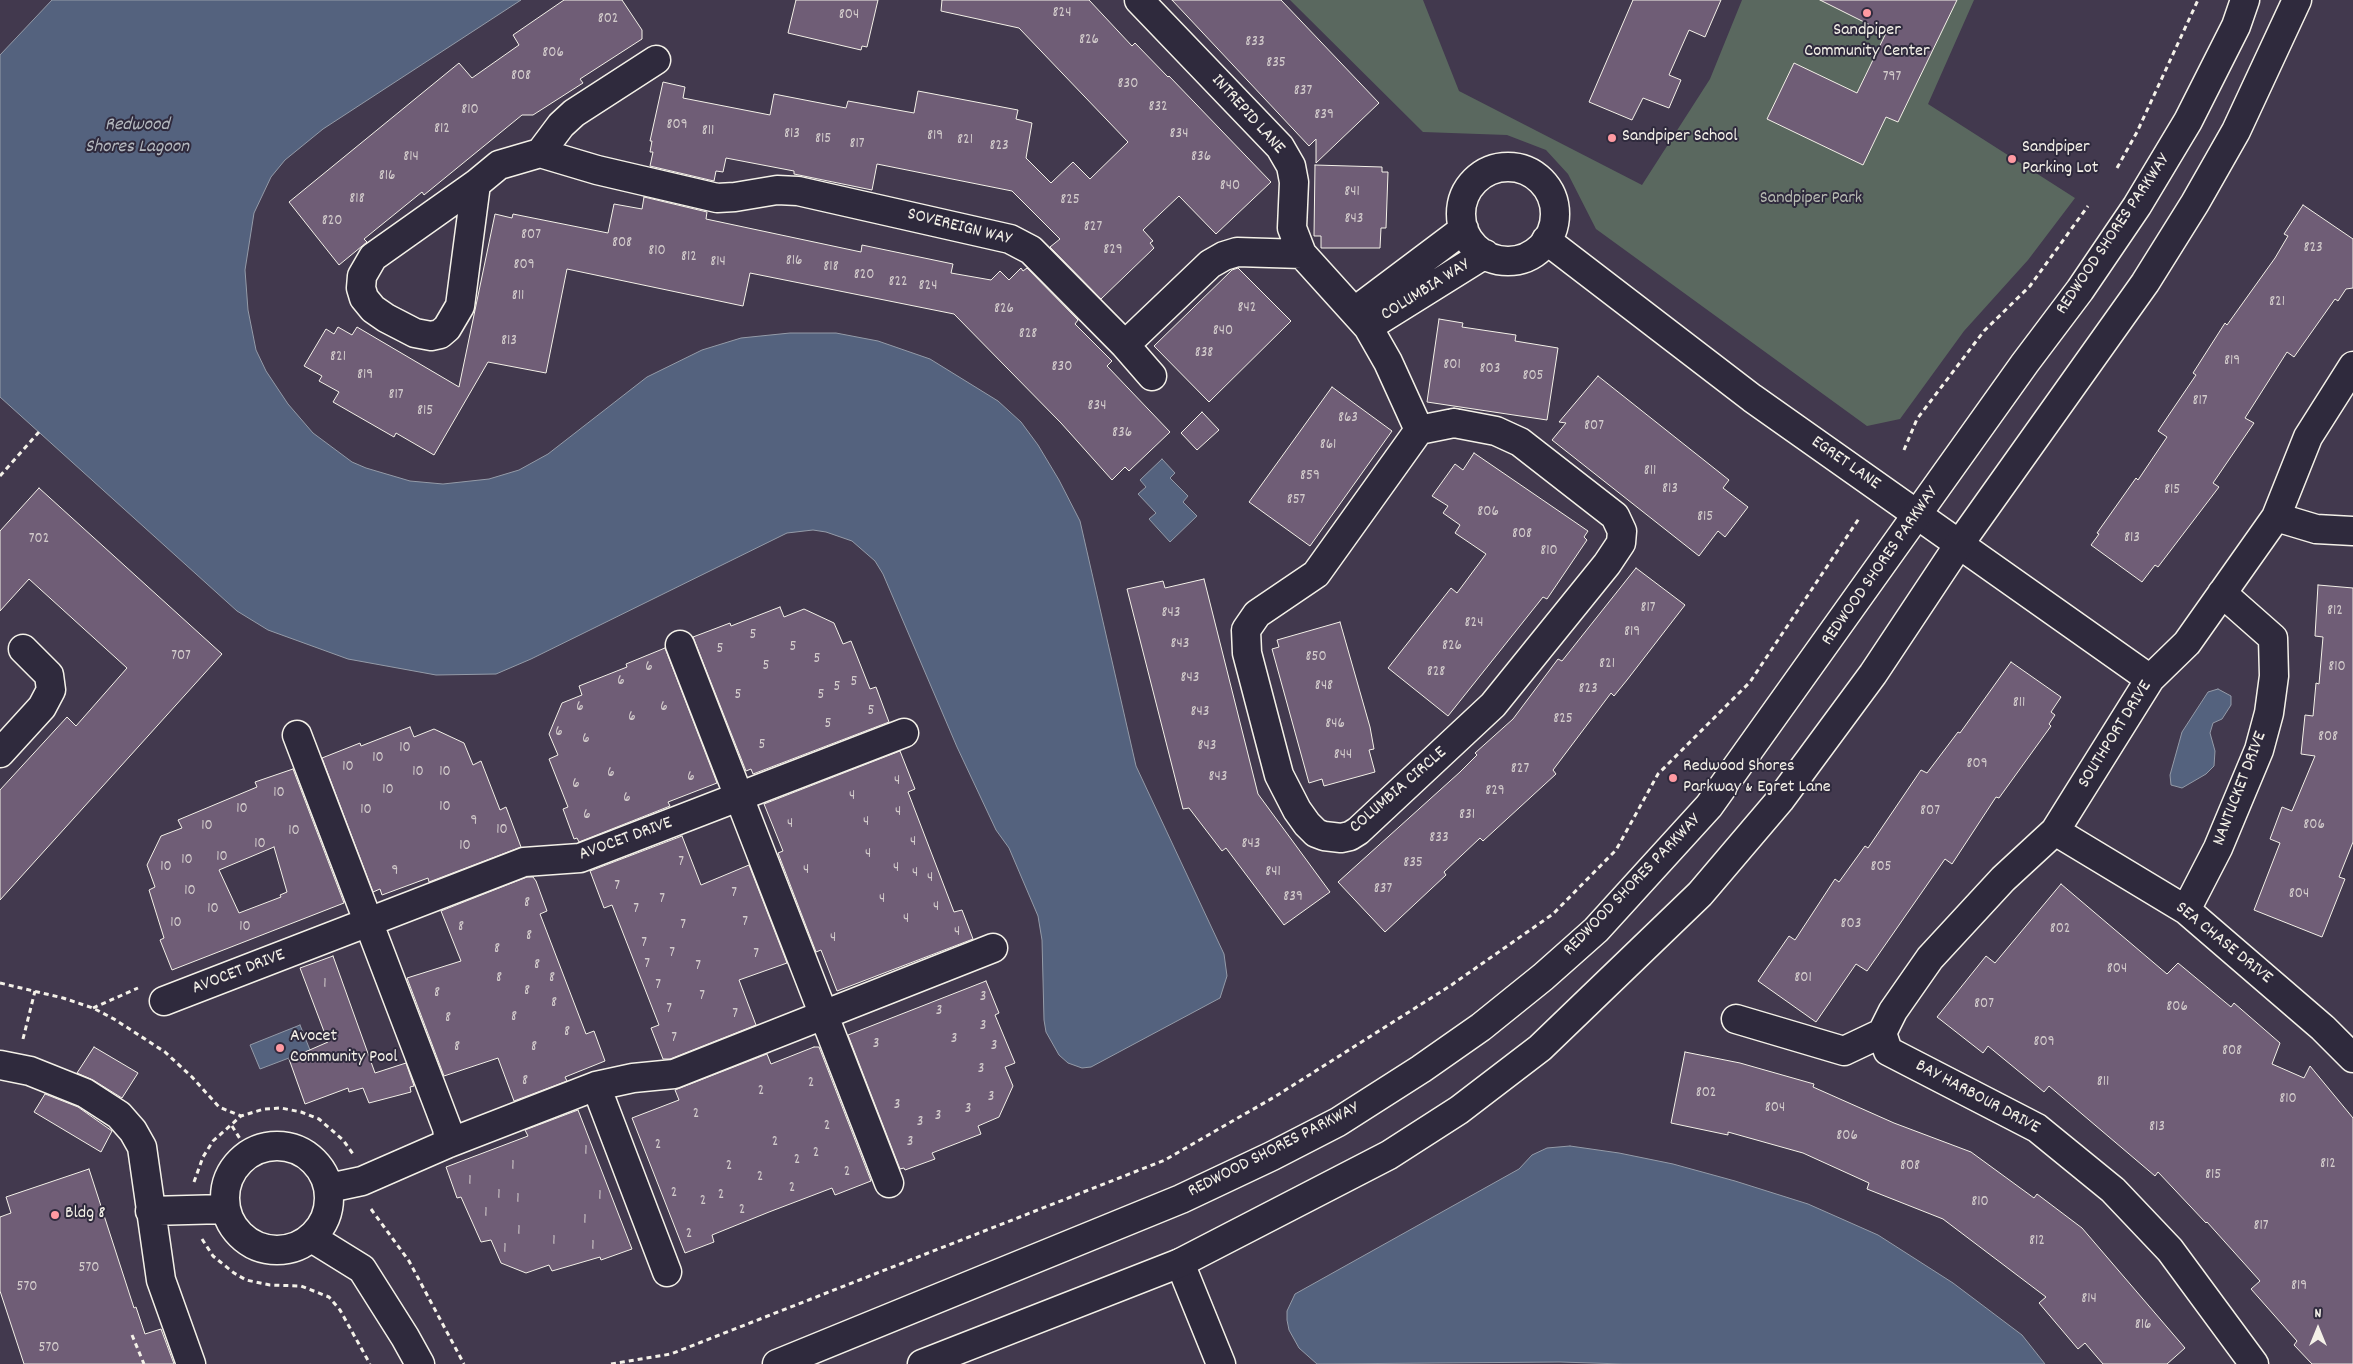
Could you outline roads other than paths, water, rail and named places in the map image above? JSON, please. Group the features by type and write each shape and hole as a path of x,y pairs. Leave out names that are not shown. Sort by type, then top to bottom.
{"street":[{"name":"INTREPID LANE","path":"1139,0 1280,147 1291,166 1294,182 1292,228 1302,254"},
{"name":"REDWOOD SHORES PARKWAY","path":"777,1364 1181,1199 1338,1122 1421,1069 1481,1027 1543,977 1596,930 1709,806 2138,206 2198,104 2236,26 2245,0"},
{"path":"922,1364 1180,1263 1389,1155 1459,1110 1540,1048 1700,894 1780,800 1873,674 1958,546 2128,308 2195,204 2236,131 2297,0"},
{"path":"476,184 460,306 447,328 440,334 431,336 415,333 373,309 364,298 362,276 373,257 476,184 499,165 540,153 561,125 574,113 656,60"},
{"name":"SOVEREIGN WAY","path":"540,153 597,170 717,198 777,190 798,191 1010,239 1031,250 1125,345 1152,376"},
{"path":"1507,167 1522,169 1536,176 1546,187 1553,200 1555,216 1552,231 1546,240 1532,254 1516,260 1501,260 1485,254 1474,246 1464,229 1461,218 1462,202 1468,189 1478,177 1492,170 1507,167"},
{"name":"COLUMBIA WAY","path":"1361,319 1464,229"},
{"name":"EGRET LANE","path":"1546,240 1752,398 1958,546 2150,679"},
{"path":"1125,345 1210,264 1224,256 1237,252 1302,254 1361,319 1388,362 1419,430"},
{"name":"COLUMBIA WAY","path":"1361,319 1485,254"},
{"name":"SOUTHPORT DRIVE","path":"1882,1033 1893,1011 1930,958 2003,880 2055,831 2150,679 2187,643 2276,517 2308,437 2353,366"},
{"name":"COLUMBIA CIRCLE","path":"1454,423 1496,431 1520,442 1616,516 1620,524 1622,537 1619,547 1612,558 1494,705 1358,831 1341,838 1324,836 1316,833 1307,824 1293,803 1279,776 1247,653 1246,630 1257,614 1316,574 1419,430 1454,423"},
{"path":"2276,517 2316,529 2353,531"},
{"name":"NANTUCKET DRIVE","path":"2186,910 2218,848 2259,750 2269,713 2274,676 2272,638 2222,594"},
{"path":"680,645 889,1183"},
{"path":"0,753 42,707 51,690 49,674 23,649"},
{"name":"AVOCET DRIVE","path":"164,1001 524,862 580,858 740,798 904,733"},
{"path":"297,735 447,1128 449,1143"},
{"name":"SEA CHASE DRIVE","path":"2055,831 2186,910 2323,1028 2353,1058"},
{"path":"329,1188 362,1181 449,1143 596,1086 633,1078 674,1074 993,948"},
{"path":"1736,1019 1844,1050 1882,1033"},
{"name":"BAY HARBOUR DRIVE","path":"1882,1033 1888,1050 2037,1128 2112,1190 2170,1250 2254,1364"},
{"path":"0,1065 59,1081 85,1093 119,1115 133,1131 142,1147 161,1280 191,1364"},
{"path":"596,1086 667,1272"},
{"path":"282,1145 298,1150 312,1159 323,1172 329,1188 329,1206 323,1223 312,1238 296,1246 278,1250 260,1248 244,1239 232,1226 225,1209 224,1193 228,1177 236,1164 249,1153 265,1146 282,1145"},
{"path":"150,1211 225,1209"},
{"path":"312,1238 362,1269 405,1336 420,1364"},
{"path":"1180,1263 1221,1364"}],"water":[{"name":"Redwood Shores Lagoon","path":"52,0 521,0 323,129 285,160 271,177 254,213 245,270 248,310 256,350 266,371 288,404 313,433 352,462 366,468 410,481 443,484 489,479 519,470 548,454 647,377 702,350 741,338 790,333 836,333 878,341 930,359 998,401 1021,422 1038,445 1080,521 1136,766 1224,954 1227,976 1220,998 1091,1067 1082,1068 1068,1063 1059,1055 1046,1032 1044,1020 1042,940 1038,916 1009,848 996,830 957,747 883,574 875,561 852,541 826,532 813,530 787,533 531,659 496,674 436,675 348,659 268,630 237,611 0,397 0,55"},
{"path":"1162,459 1175,473 1170,478 1188,496 1183,502 1197,516 1170,542 1149,519 1156,513 1138,494 1146,487 1140,480"},
{"path":"2218,689 2231,696 2231,705 2222,719 2213,723 2210,733 2215,751 2214,766 2206,774 2182,788 2171,785 2170,775 2182,732 2208,692"},
{"name":"Avocet Community Pool","path":"300,1025 310,1050 260,1069 250,1045"},
{"path":"1570,1146 1619,1153 1673,1164 1735,1181 1808,1204 1878,1235 1953,1283 2022,1335 2045,1364 1623,1364 1560,1362 1317,1364 1299,1348 1289,1330 1287,1320 1287,1311 1295,1294 1519,1169 1532,1155 1547,1148"}],"place":[{"name":"Sandpiper Community Center","path":"1867,13"},
{"name":"Sandpiper School","path":"1612,138"},
{"name":"Sandpiper Parking Lot","path":"2012,159"},
{"name":"Redwood Shores Parkway & Egret Lane","path":"1673,778"},
{"name":"Avocet Community Pool","path":"280,1048"},
{"name":"Bldg 8","path":"55,1215"}],"park label":[{"name":"Sandpiper Park","path":"1811,200"}]}
